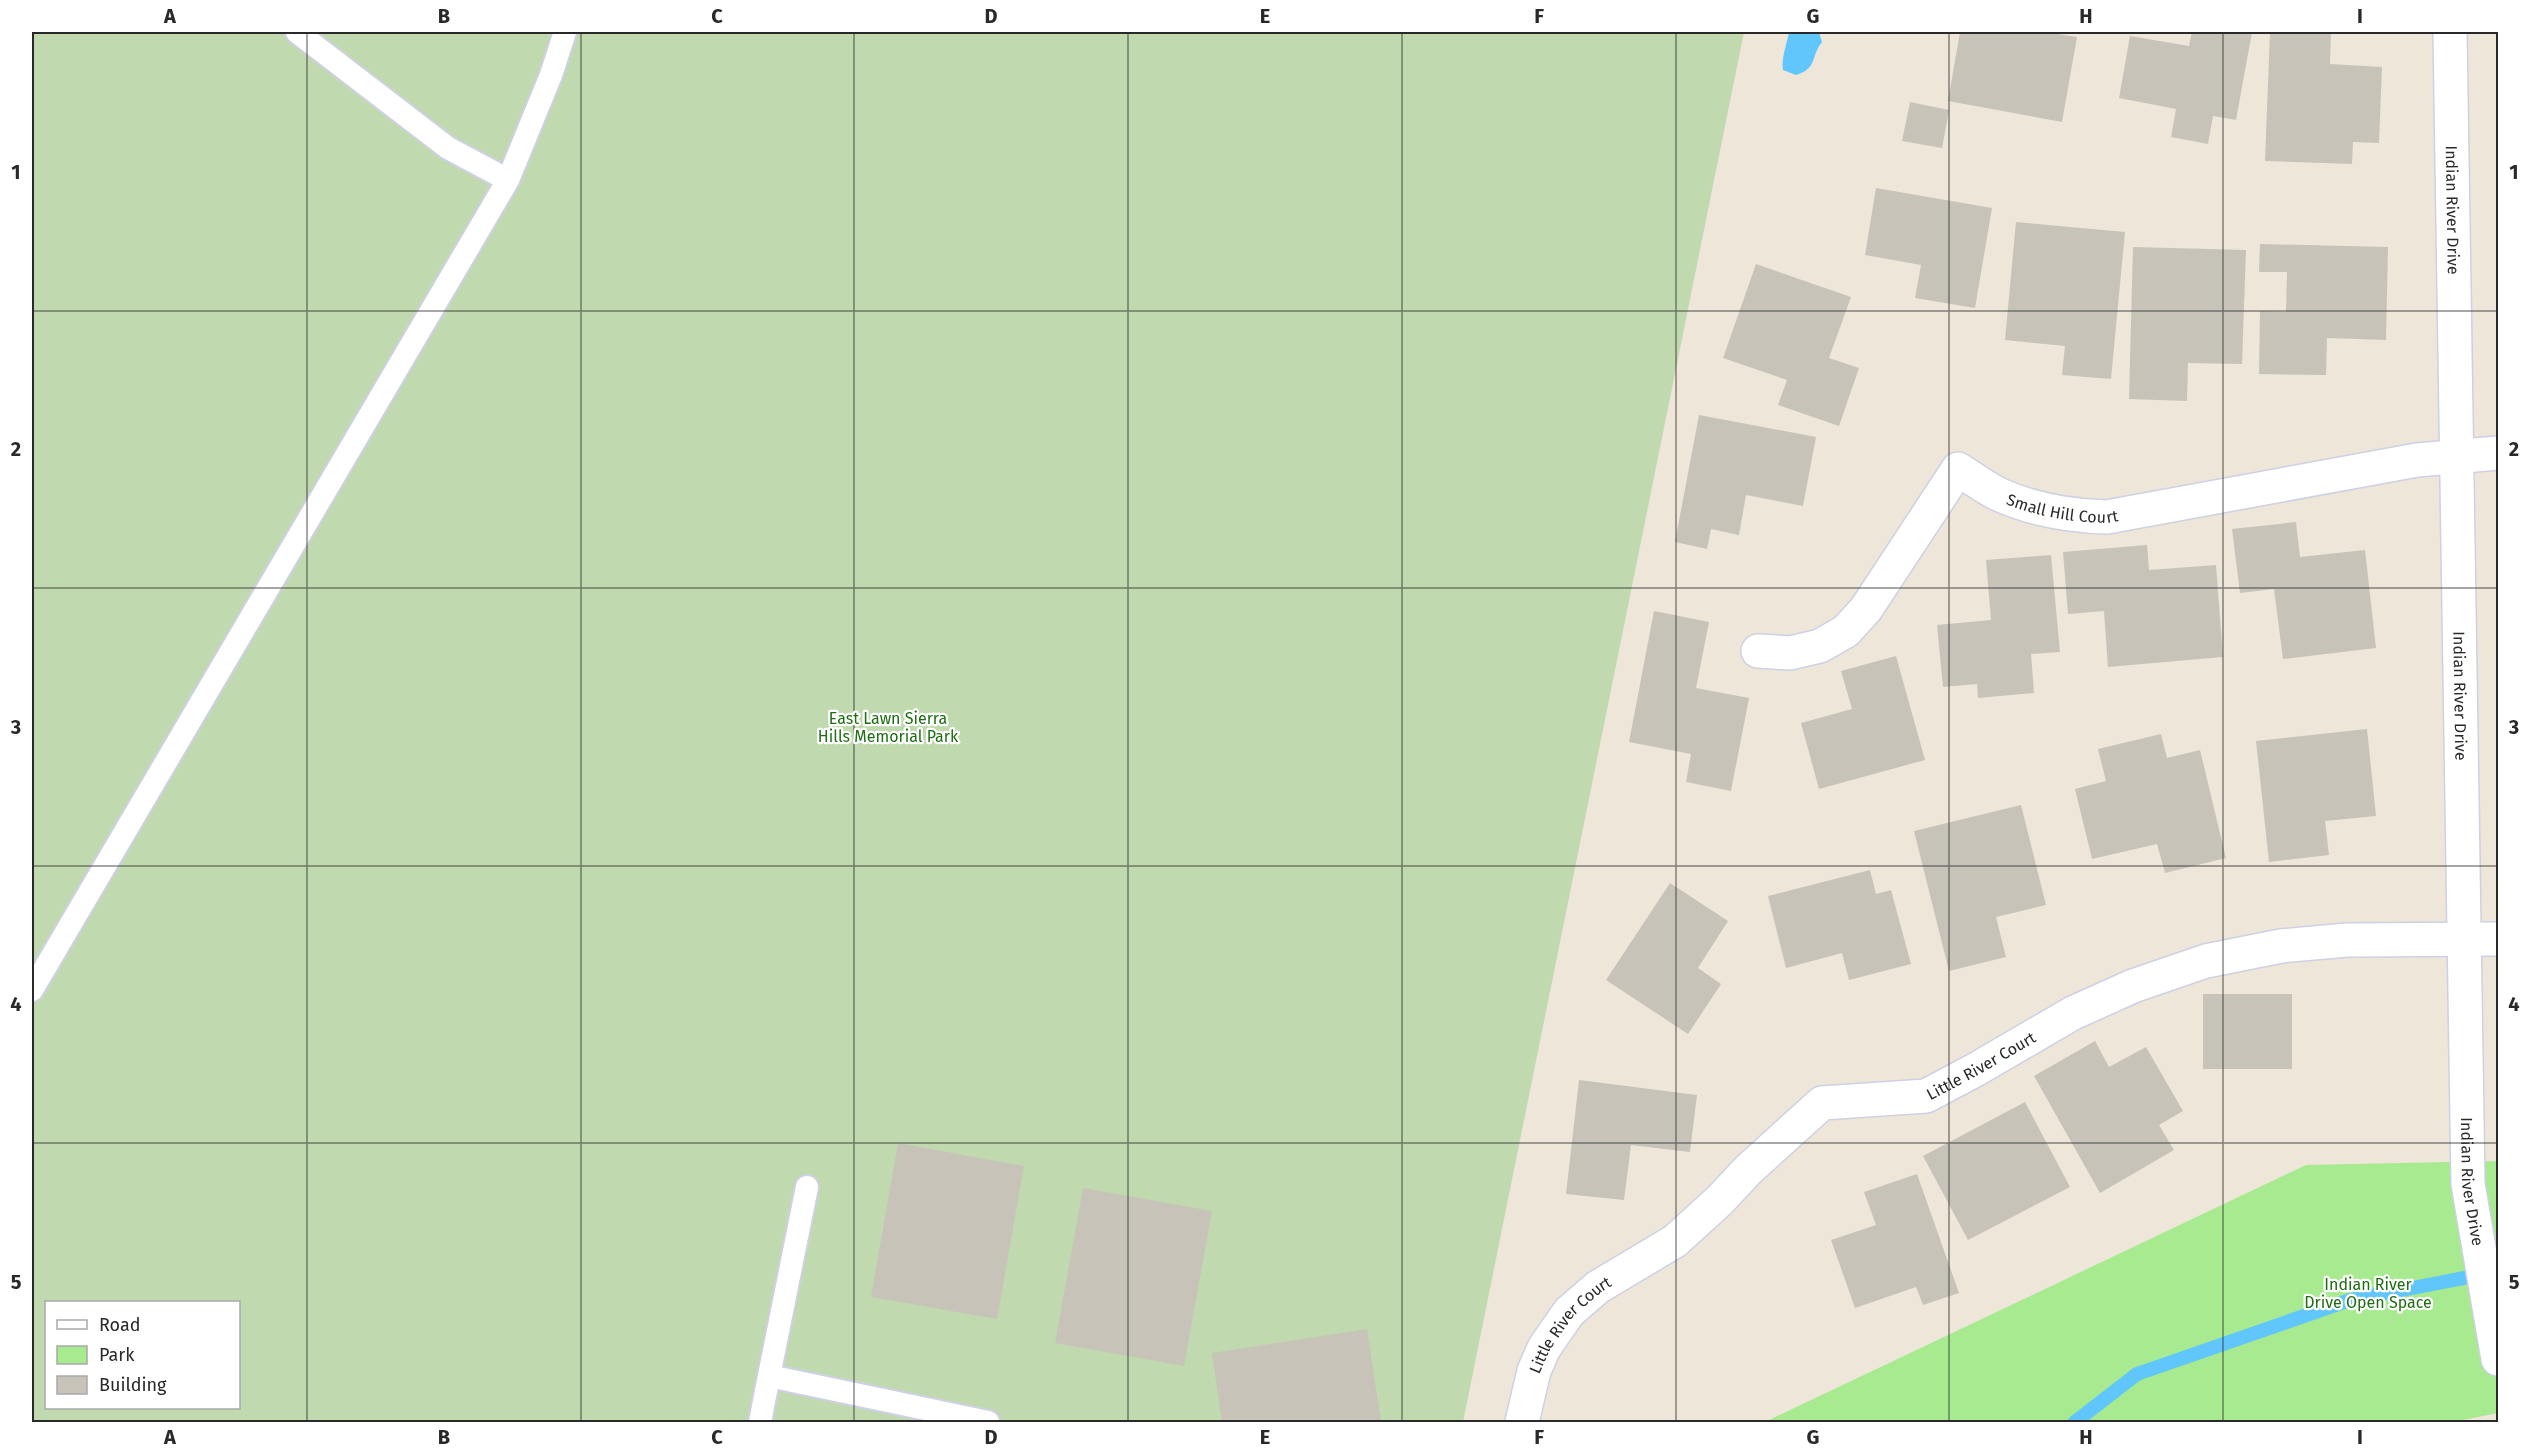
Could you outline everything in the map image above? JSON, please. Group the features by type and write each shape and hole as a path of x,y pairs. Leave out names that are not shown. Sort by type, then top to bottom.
{"street":[{"name":"Indian River Drive","path":"2450,32 2468,1184 2496,1350"},
{"path":"2457,456 2499,453"},
{"name":"Small Hill Court","path":"1758,651 1790,653 1800,651 1820,646 1846,631 1866,609 1958,469 1998,494 2044,511 2107,518 2417,460 2457,456"},
{"name":"Little River Court","path":"1522,1422 1534,1371 1540,1356 1569,1312 1598,1287 1675,1241 1720,1200 1748,1170 1822,1103 1926,1096 2073,1013 2133,986 2206,961 2280,946 2347,940 2499,939"}],"lane":[{"path":"297,32 448,148 508,180"},
{"path":"32,990 508,180 551,75 565,32"},
{"path":"760,1422 807,1187"},
{"path":"769,1376 988,1422"}],"green space":[{"name":"East Lawn Sierra Hills Memorial Park","path":"32,32 1744,32 1463,1422 32,1422"},
{"name":"Indian River Drive Open Space","path":"2498,1161 2498,1413 2453,1422 1765,1422 2306,1165"}],"water":[{"path":"1789,32 1819,32 1822,42 1808,69 1796,75 1783,70 1783,56"}],"building":[{"path":"1960,32 2045,32 2077,37 2062,122 1948,101"},
{"path":"2192,32 2252,32 2236,120 2213,116 2208,144 2171,137 2176,109 2119,98 2130,36 2189,46"},
{"path":"2270,32 2331,32 2330,64 2382,67 2379,143 2353,142 2352,164 2265,161"},
{"path":"1910,102 1949,110 1942,148 1902,141"},
{"path":"1876,188 1992,208 1975,308 1915,298 1921,265 1865,255"},
{"path":"2016,222 2125,232 2111,379 2062,375 2065,346 2005,340"},
{"path":"2260,244 2388,247 2386,340 2327,338 2326,375 2259,374 2260,311 2286,312 2287,272 2259,272"},
{"path":"2133,247 2246,250 2242,364 2188,363 2187,401 2129,399"},
{"path":"1756,264 1851,297 1829,358 1859,368 1839,426 1778,405 1787,380 1723,358"},
{"path":"1699,415 1816,437 1803,506 1746,495 1739,535 1711,529 1707,549 1675,542"},
{"path":"2296,522 2300,557 2365,550 2376,648 2283,659 2274,589 2240,593 2232,529"},
{"path":"2147,545 2149,570 2216,565 2223,657 2108,667 2104,611 2068,614 2063,552"},
{"path":"2051,555 2060,652 2031,654 2034,693 1978,698 1977,684 1943,687 1937,625 1991,620 1986,560"},
{"path":"1654,611 1709,622 1696,688 1749,698 1731,791 1686,782 1691,754 1629,742"},
{"path":"1896,656 1925,760 1819,789 1801,723 1852,709 1841,671"},
{"path":"2367,729 2376,816 2325,821 2329,855 2269,862 2256,741"},
{"path":"2161,734 2167,758 2200,750 2226,858 2165,873 2157,844 2092,859 2075,789 2106,781 2098,749"},
{"path":"2021,805 2046,905 1996,917 2006,957 1949,971 1914,831"},
{"path":"1870,870 1876,894 1891,890 1911,964 1849,980 1842,953 1786,968 1768,896"},
{"path":"1670,883 1728,921 1698,968 1721,984 1688,1034 1606,980"},
{"path":"2203,994 2292,994 2292,1069 2203,1069"},
{"path":"2095,1041 2109,1067 2146,1047 2183,1111 2159,1125 2174,1150 2100,1193 2034,1076"},
{"path":"1579,1080 1697,1095 1690,1152 1631,1145 1624,1200 1566,1194"},
{"path":"2025,1102 2070,1187 1968,1240 1923,1156"},
{"path":"898,1143 1024,1166 997,1319 871,1297"},
{"path":"1917,1174 1959,1293 1923,1305 1916,1287 1855,1308 1831,1240 1876,1225 1864,1192"},
{"path":"1083,1188 1212,1211 1184,1366 1055,1343"},
{"path":"1367,1329 1381,1422 1222,1422 1212,1353"}],"waterway":[{"path":"2075,1422 2137,1374 2350,1300 2485,1274"}]}
